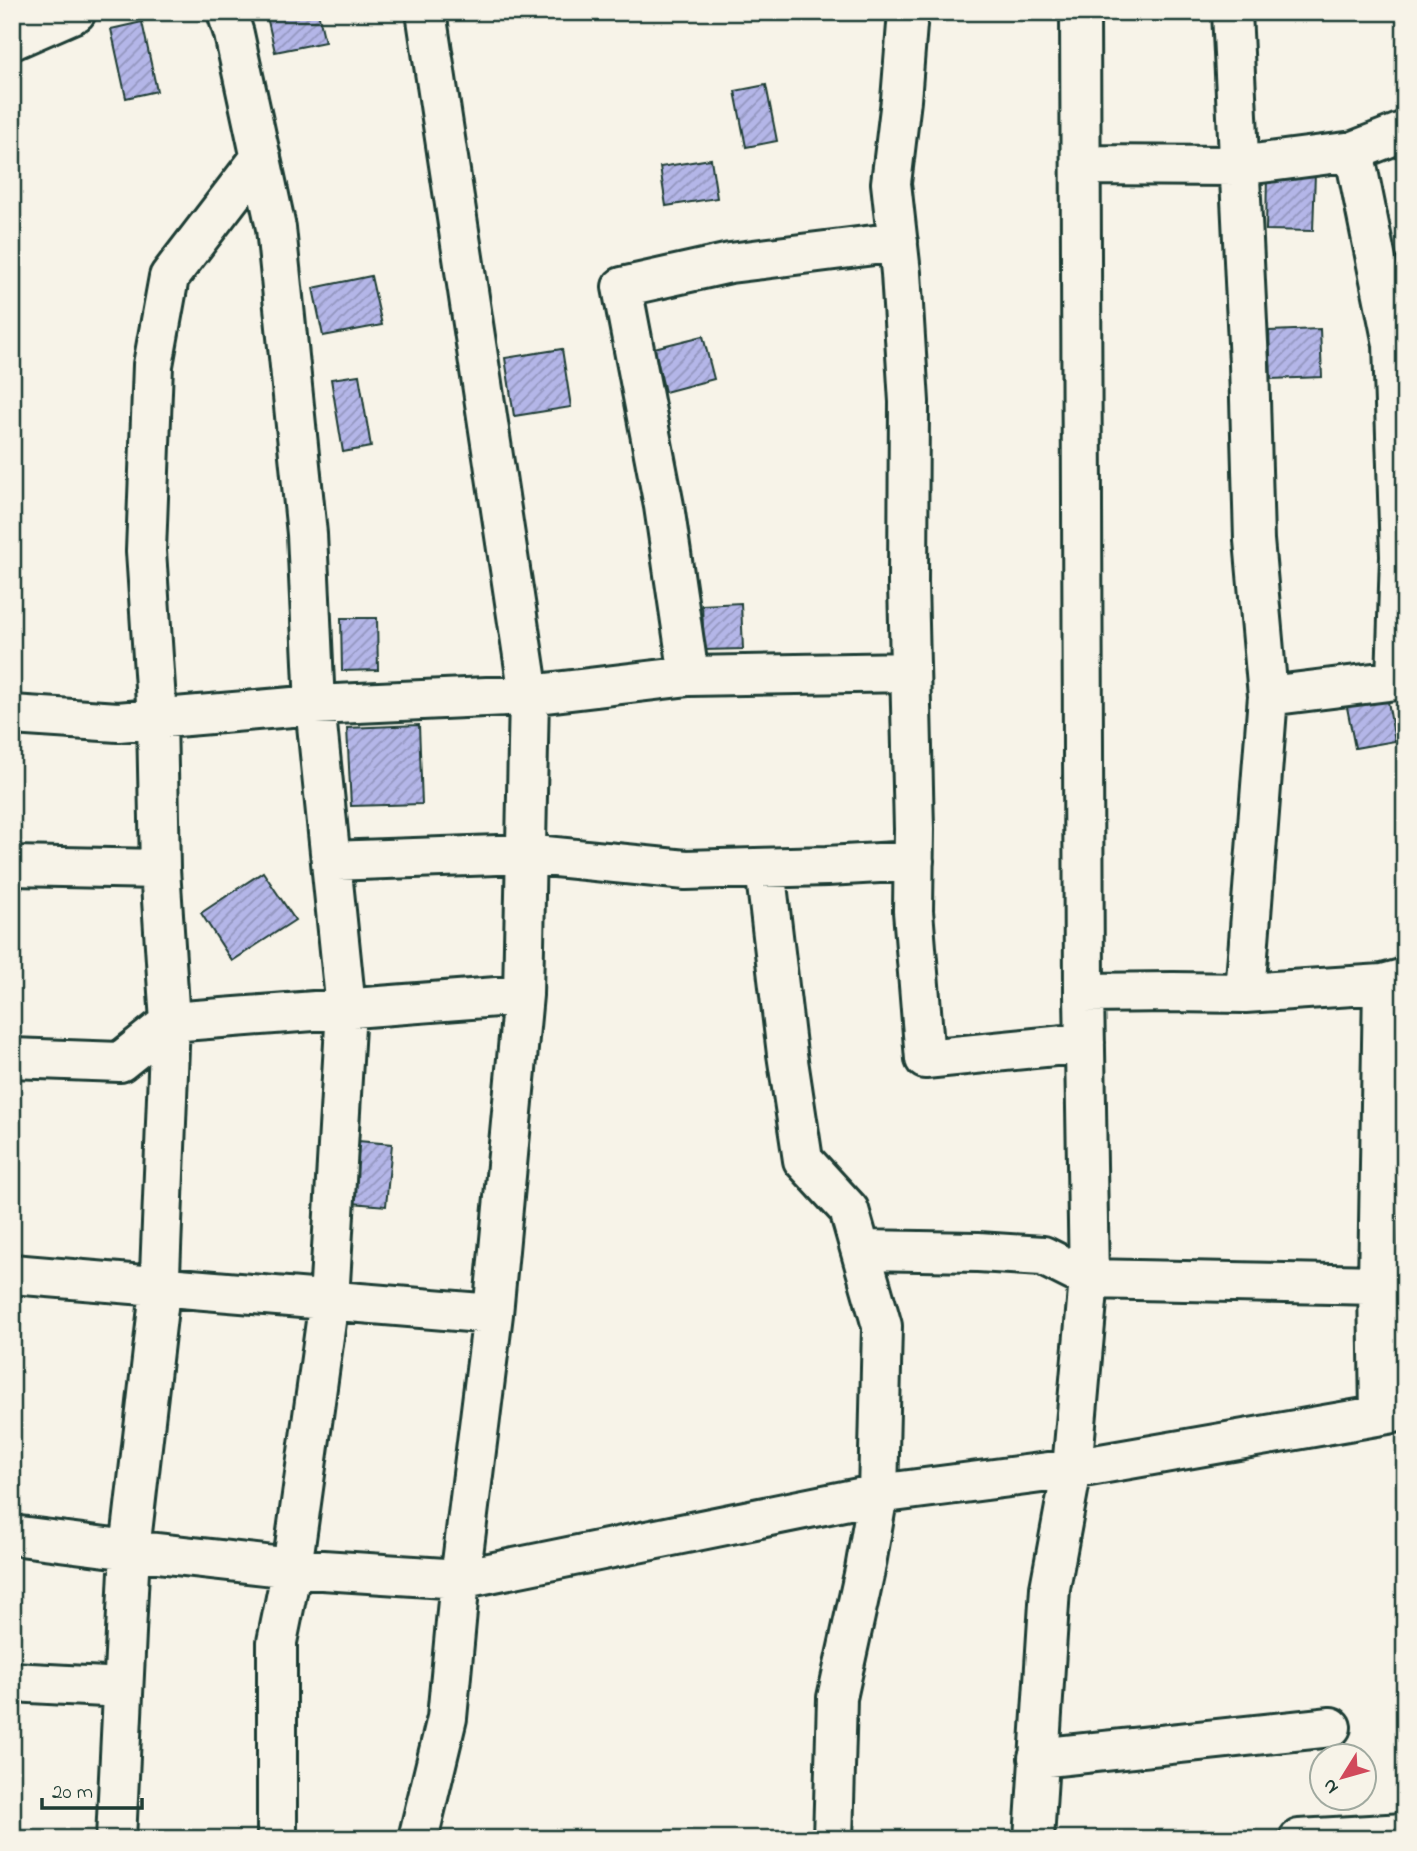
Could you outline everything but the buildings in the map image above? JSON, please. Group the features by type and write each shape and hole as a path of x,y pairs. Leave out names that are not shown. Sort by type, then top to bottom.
{"street":[{"path":"12,40 75,12"},
{"path":"227,12 276,228 307,534 315,705 346,1009 329,1300 292,1568 277,1642 277,1839"},
{"path":"418,1839 447,1718 460,1579 493,1314 523,995 529,695 426,12"},
{"path":"908,12 891,183 898,242 909,402 908,583 913,911 925,1059 1085,1043"},
{"path":"1034,1839 1050,1588 1072,1469 1089,1279 1084,993 1080,12"},
{"path":"1232,12 1249,364 1254,540 1268,696 1245,993"},
{"path":"1081,165 1238,166 1354,151 1405,131"},
{"path":"1268,696 1400,679 1400,556 1394,344 1354,151"},
{"path":"123,1837 123,1688 130,1550 159,1286 170,1022 160,869 157,718 146,551 153,365 169,276 261,157"},
{"path":"689,676 664,506 622,287 730,263 898,242"},
{"path":"12,715 118,722 315,705 529,695 689,676 910,672"},
{"path":"331,861 525,854 686,870 914,861"},
{"path":"12,866 160,869"},
{"path":"765,868 787,1054 803,1160 849,1210 882,1326 878,1494 865,1570 837,1698 833,1839"},
{"path":"12,1535 292,1568 460,1579 878,1494 1072,1469 1392,1413 1378,1285 1394,981 1245,993 1084,993"},
{"path":"12,1058 120,1062 170,1022 523,995"},
{"path":"861,1250 1043,1256 1089,1279 1378,1285"},
{"path":"12,1273 493,1314"},
{"path":"12,1682 123,1688"},
{"path":"1038,1758 1331,1727"},
{"path":"1299,1839 1405,1833"}]}
